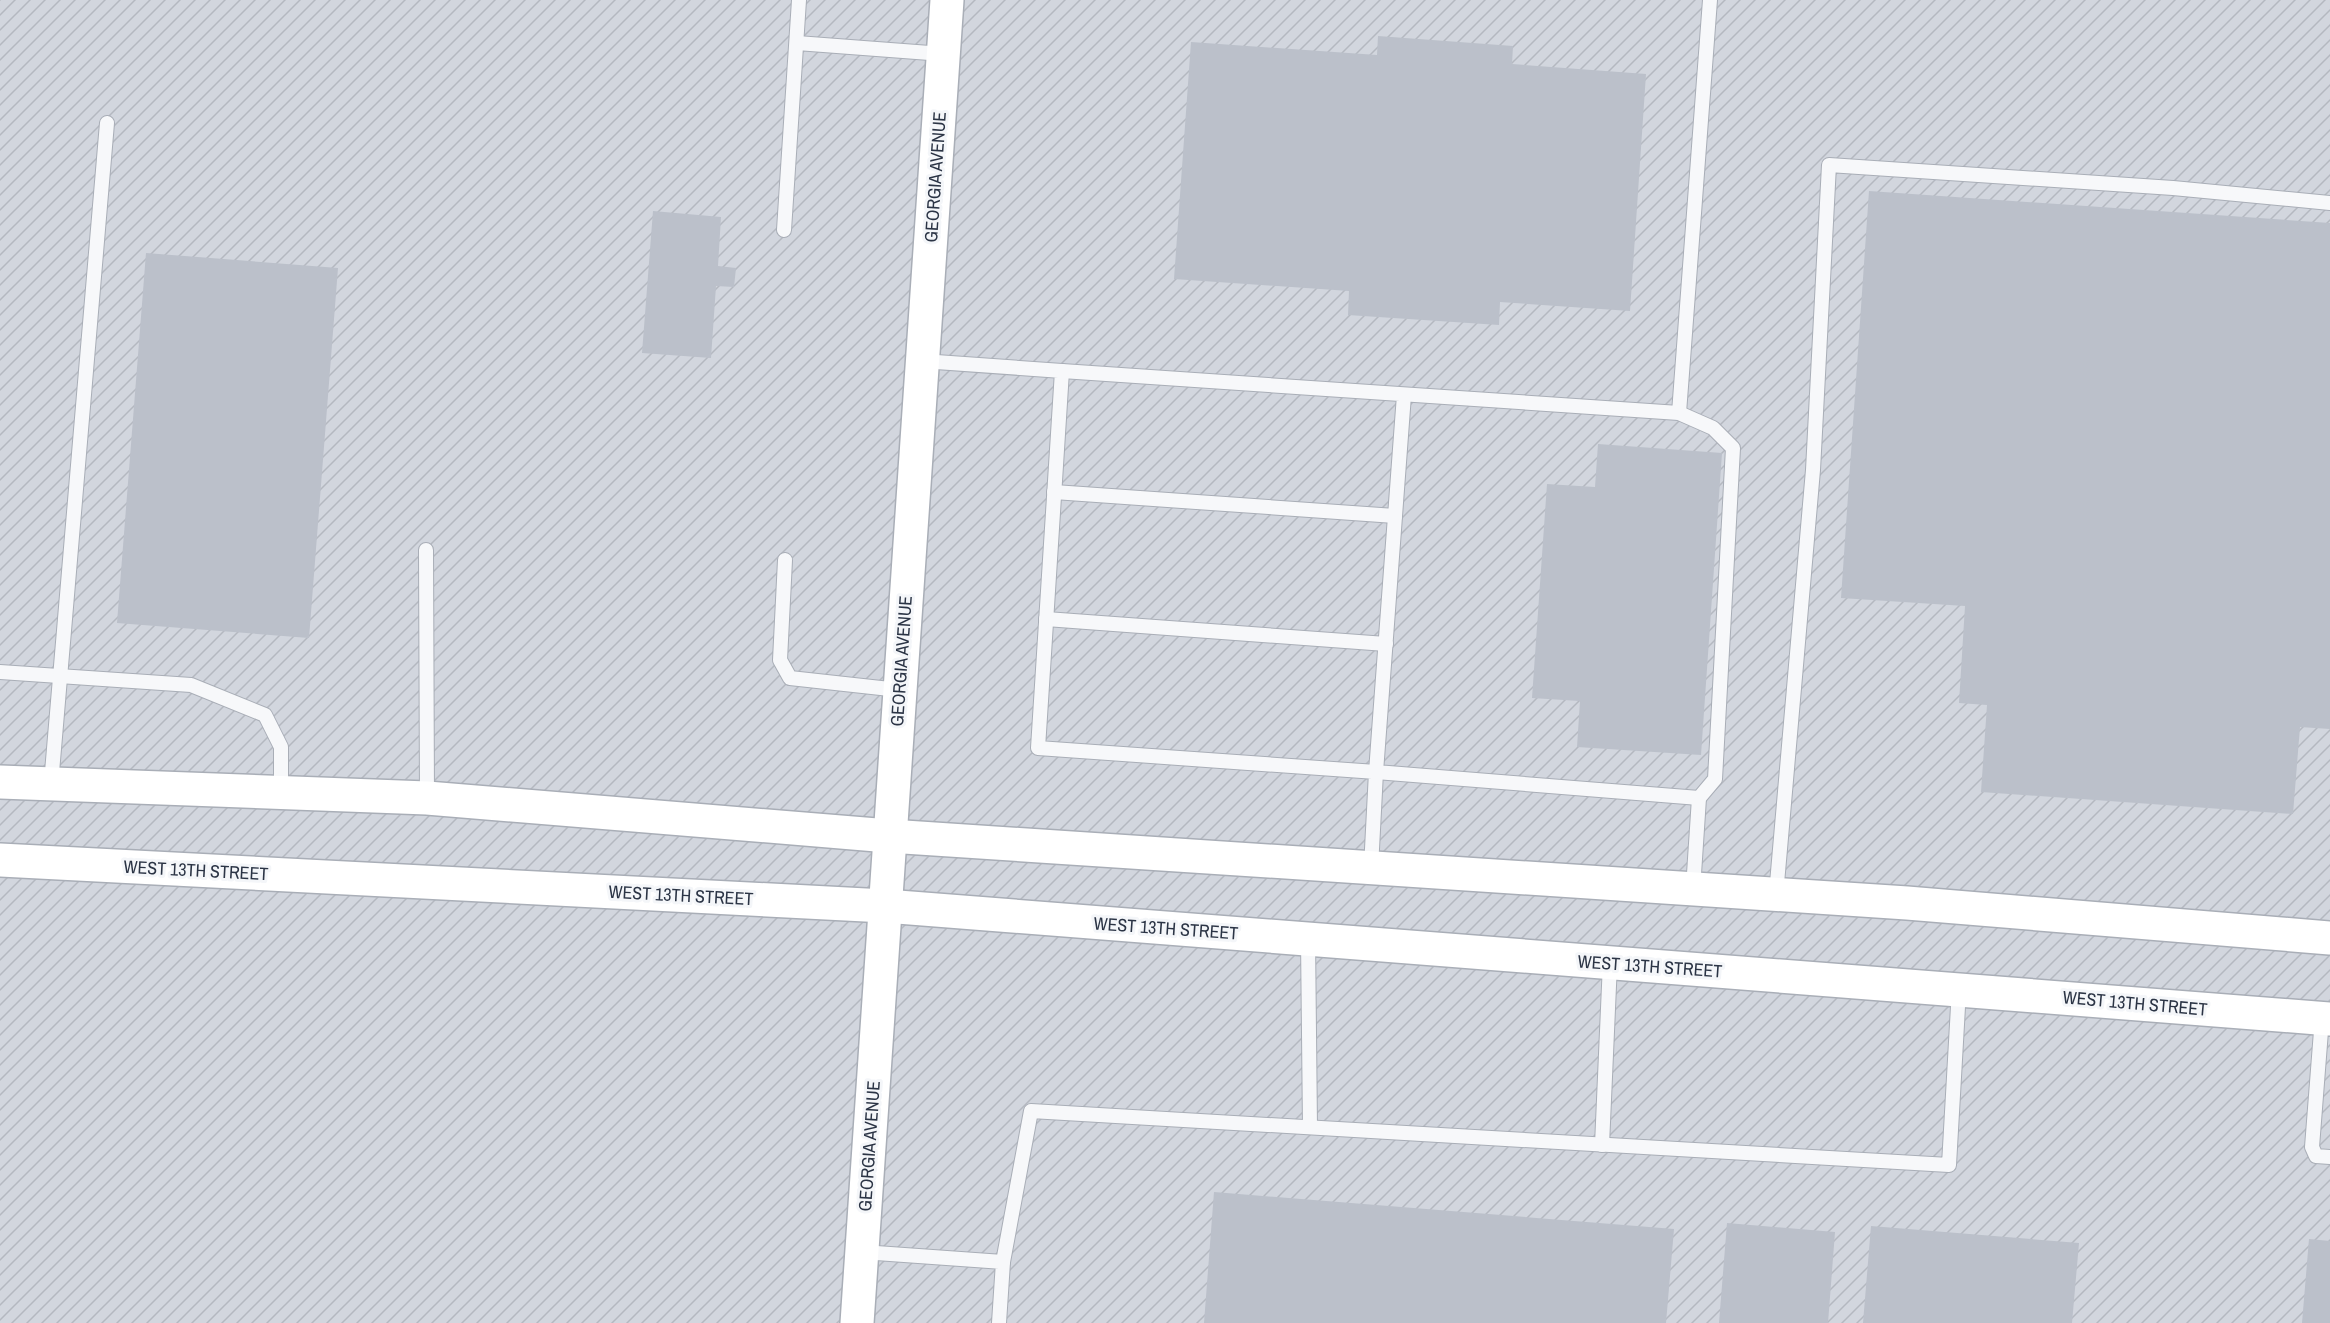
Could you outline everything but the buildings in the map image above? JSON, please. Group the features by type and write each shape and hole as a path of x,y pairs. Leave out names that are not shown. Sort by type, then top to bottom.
{"main road":[{"name":"GEORGIA AVENUE","path":"857,1323 947,0"},
{"path":"0,782 427,798 889,836 1776,895 2330,938"},
{"name":"WEST 13TH STREET","path":"0,860 885,906 2326,1018"}],"lane":[{"path":"784,230 799,0"},
{"path":"1679,413 1710,0"},
{"path":"797,43 943,54"},
{"path":"51,784 107,123"},
{"path":"1776,895 1813,470 1829,165 2174,188 2330,203"},
{"path":"922,361 1679,413 1713,428 1733,448 1715,779 1699,798 1693,890"},
{"path":"1062,371 1038,748 1699,798"},
{"path":"1371,868 1404,394"},
{"path":"1054,492 1395,516"},
{"path":"426,550 427,798"},
{"path":"785,560 780,660 790,678 899,690"},
{"path":"1046,619 1386,644"},
{"path":"0,672 191,685 266,715 281,747 281,793"},
{"path":"1308,939 1310,1127"},
{"path":"1602,1145 1610,963"},
{"path":"999,1323 1003,1262 1031,1112 1949,1165 1959,989"},
{"path":"2326,1018 2312,1148 2316,1156 2330,1157"},
{"path":"862,1252 1003,1262"}],"shaded area":[{"path":"0,0 2330,0 2330,1323 0,1323"}]}
